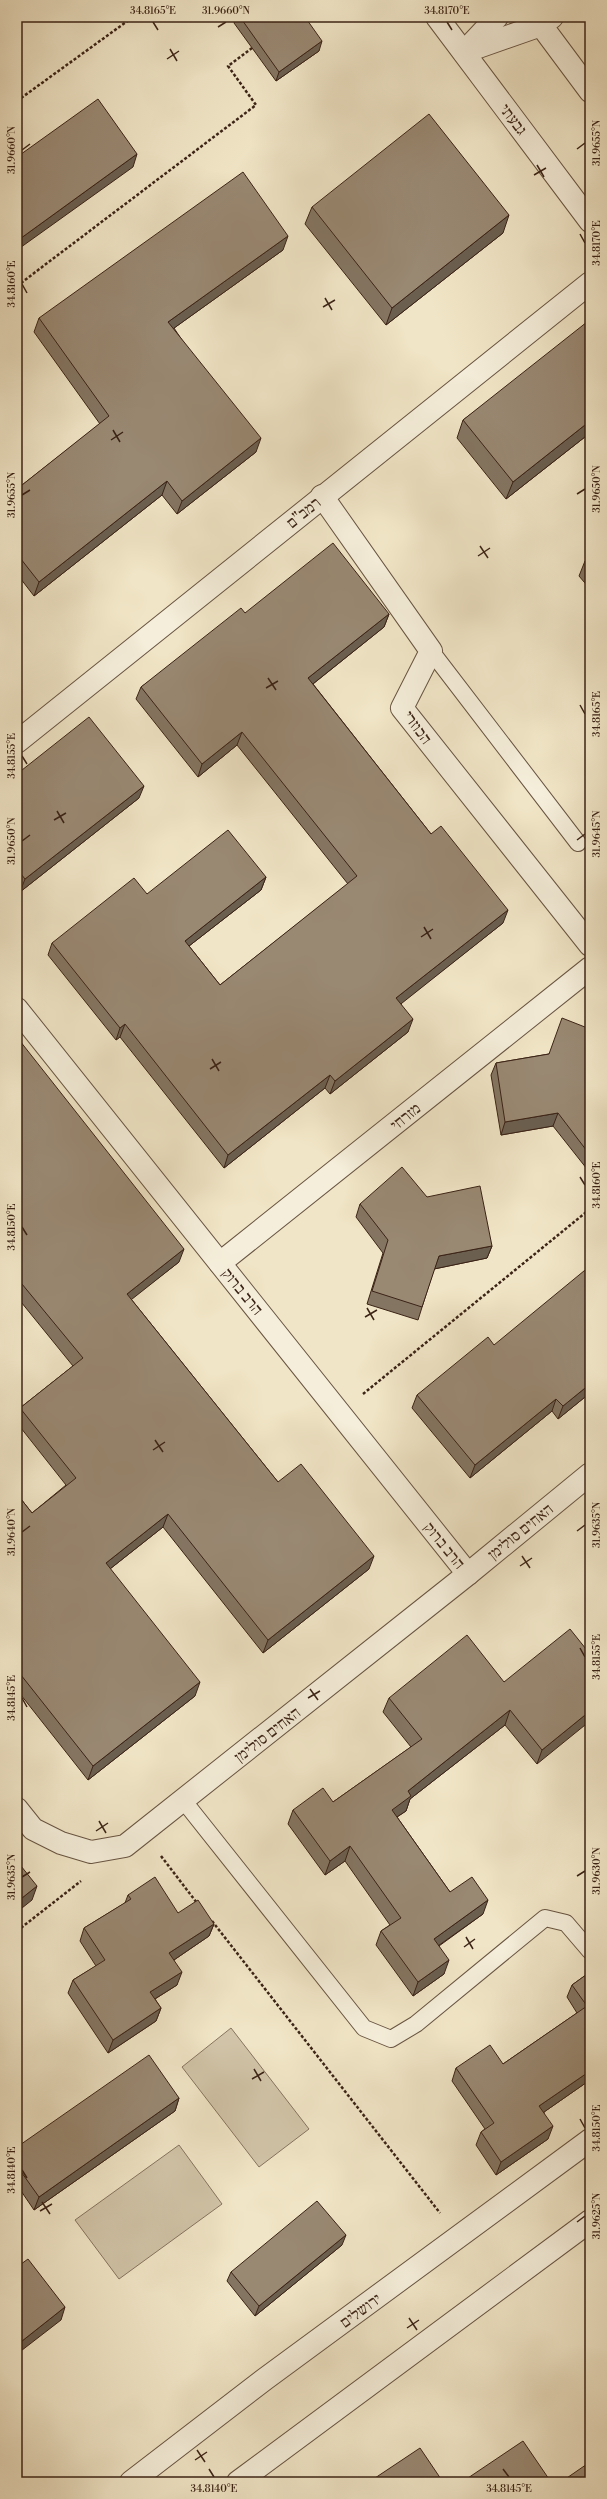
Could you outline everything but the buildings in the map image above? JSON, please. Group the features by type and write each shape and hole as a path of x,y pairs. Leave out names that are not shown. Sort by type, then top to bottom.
{"street":[{"name":"גבעתי","path":"436,17 464,52 590,221"},
{"path":"464,52 497,17"},
{"path":"464,52 542,20 590,91"},
{"name":"רמב\"ם","path":"17,742 322,496 590,283"},
{"path":"322,496 431,651"},
{"name":"הכוזרי","path":"431,651 402,708 590,945"},
{"name":"מזרחי","path":"220,1263 590,968"},
{"name":"הרב ברוק","path":"17,1009 468,1574"},
{"name":"האחים סולימן","path":"17,1809 33,1829 61,1843 90,1852 125,1846 468,1574 590,1474"},
{"name":"ירושלים","path":"131,2482 265,2379 590,2140"},
{"path":"238,2482 590,2221"}],"lane":[{"path":"431,651 578,843"},
{"path":"183,1800 364,2028 391,2040 416,2024 546,1918 566,1923 590,1951"}],"path":[{"path":"17,101 134,17"},
{"path":"17,286 256,105 228,66 252,48"},
{"path":"340,1413 590,1208"},
{"path":"142,1832 201,1907"},
{"path":"17,1931 83,1879"},
{"path":"210,1920 459,2237"}],"shaded area":[{"path":"231,2028 309,2129 259,2167 182,2067"},
{"path":"179,2145 222,2204 119,2279 75,2220"}]}
